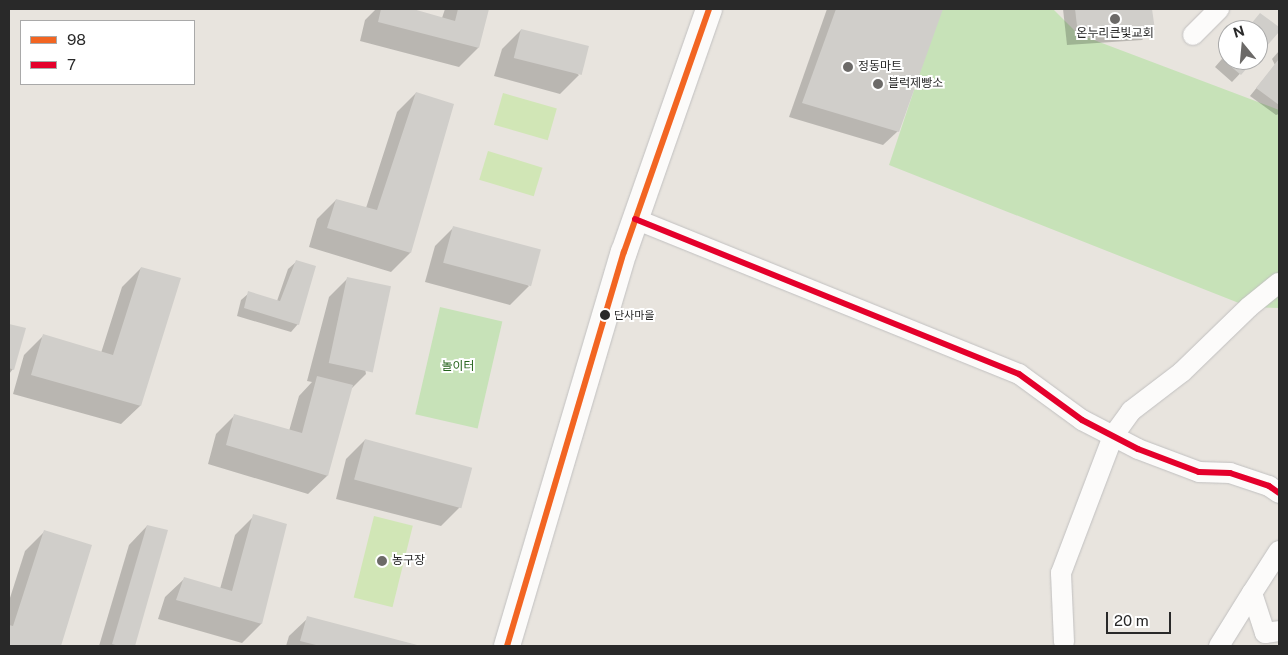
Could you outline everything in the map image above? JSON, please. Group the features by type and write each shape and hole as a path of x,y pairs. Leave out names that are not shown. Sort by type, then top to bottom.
{"street":[{"path":"507,646 635,219 709,9"},
{"path":"1193,35 1220,9"},
{"path":"635,219 1019,374 1082,420 1113,436 1199,472 1230,473 1268,486 1279,493"},
{"path":"1064,642 1061,573 1113,436 1132,411 1182,372 1249,307 1279,283"},
{"path":"1219,646 1279,551"},
{"path":"1252,592 1271,637"}],"green space":[{"path":"941,9 1053,9 1078,34 1279,110 1279,308 1249,307 889,165"},
{"path":"503,93 557,108 548,140 494,125"},
{"path":"488,151 543,168 534,196 479,180"},
{"name":"놀이터","path":"440,307 502,321 478,429 415,414"},
{"name":"농구장","path":"374,516 413,526 392,607 354,598"}],"building":[{"path":"381,9 413,9 455,21 458,9 489,9 479,48 378,22"},
{"path":"836,9 943,9 899,132 802,103"},
{"name":"온누리큰빛교회","path":"1075,9 1152,9 1155,30 1078,34"},
{"path":"1260,13 1279,27 1279,32 1268,45 1268,20 1254,20"},
{"path":"521,29 589,46 582,75 514,58"},
{"path":"1278,60 1278,86 1279,105 1256,88"},
{"path":"1235,70 1245,70 1241,75"},
{"path":"416,92 454,104 411,253 327,228 336,199 377,210"},
{"path":"453,226 541,250 531,286 443,263"},
{"path":"296,260 316,266 299,325 244,308 248,291 280,301"},
{"path":"141,267 181,278 141,406 31,375 43,334 113,355"},
{"path":"347,277 391,286 373,372 329,363"},
{"path":"9,324 26,328 14,370 9,368"},
{"path":"317,376 353,385 328,476 226,445 234,414 302,433"},
{"path":"365,439 472,468 461,508 354,480"},
{"path":"253,514 287,524 262,624 176,600 184,577 232,591"},
{"path":"147,525 168,530 135,646 119,646 112,644"},
{"path":"44,530 92,545 61,646 9,646 9,625 13,626"},
{"path":"307,616 421,646 320,646 300,641"}],"transit line":[{"name":"98","path":"507,646 624,252 709,9"},
{"name":"7","path":"635,219 1019,374 1082,420 1138,449 1199,472 1230,473 1269,486 1279,493"}],"place":[{"name":"온누리큰빛교회","path":"1115,19"},
{"name":"정동마트","path":"848,67"},
{"name":"블럭제빵소","path":"878,84"},
{"name":"단사마을","path":"605,315"},
{"name":"농구장","path":"382,561"}]}
